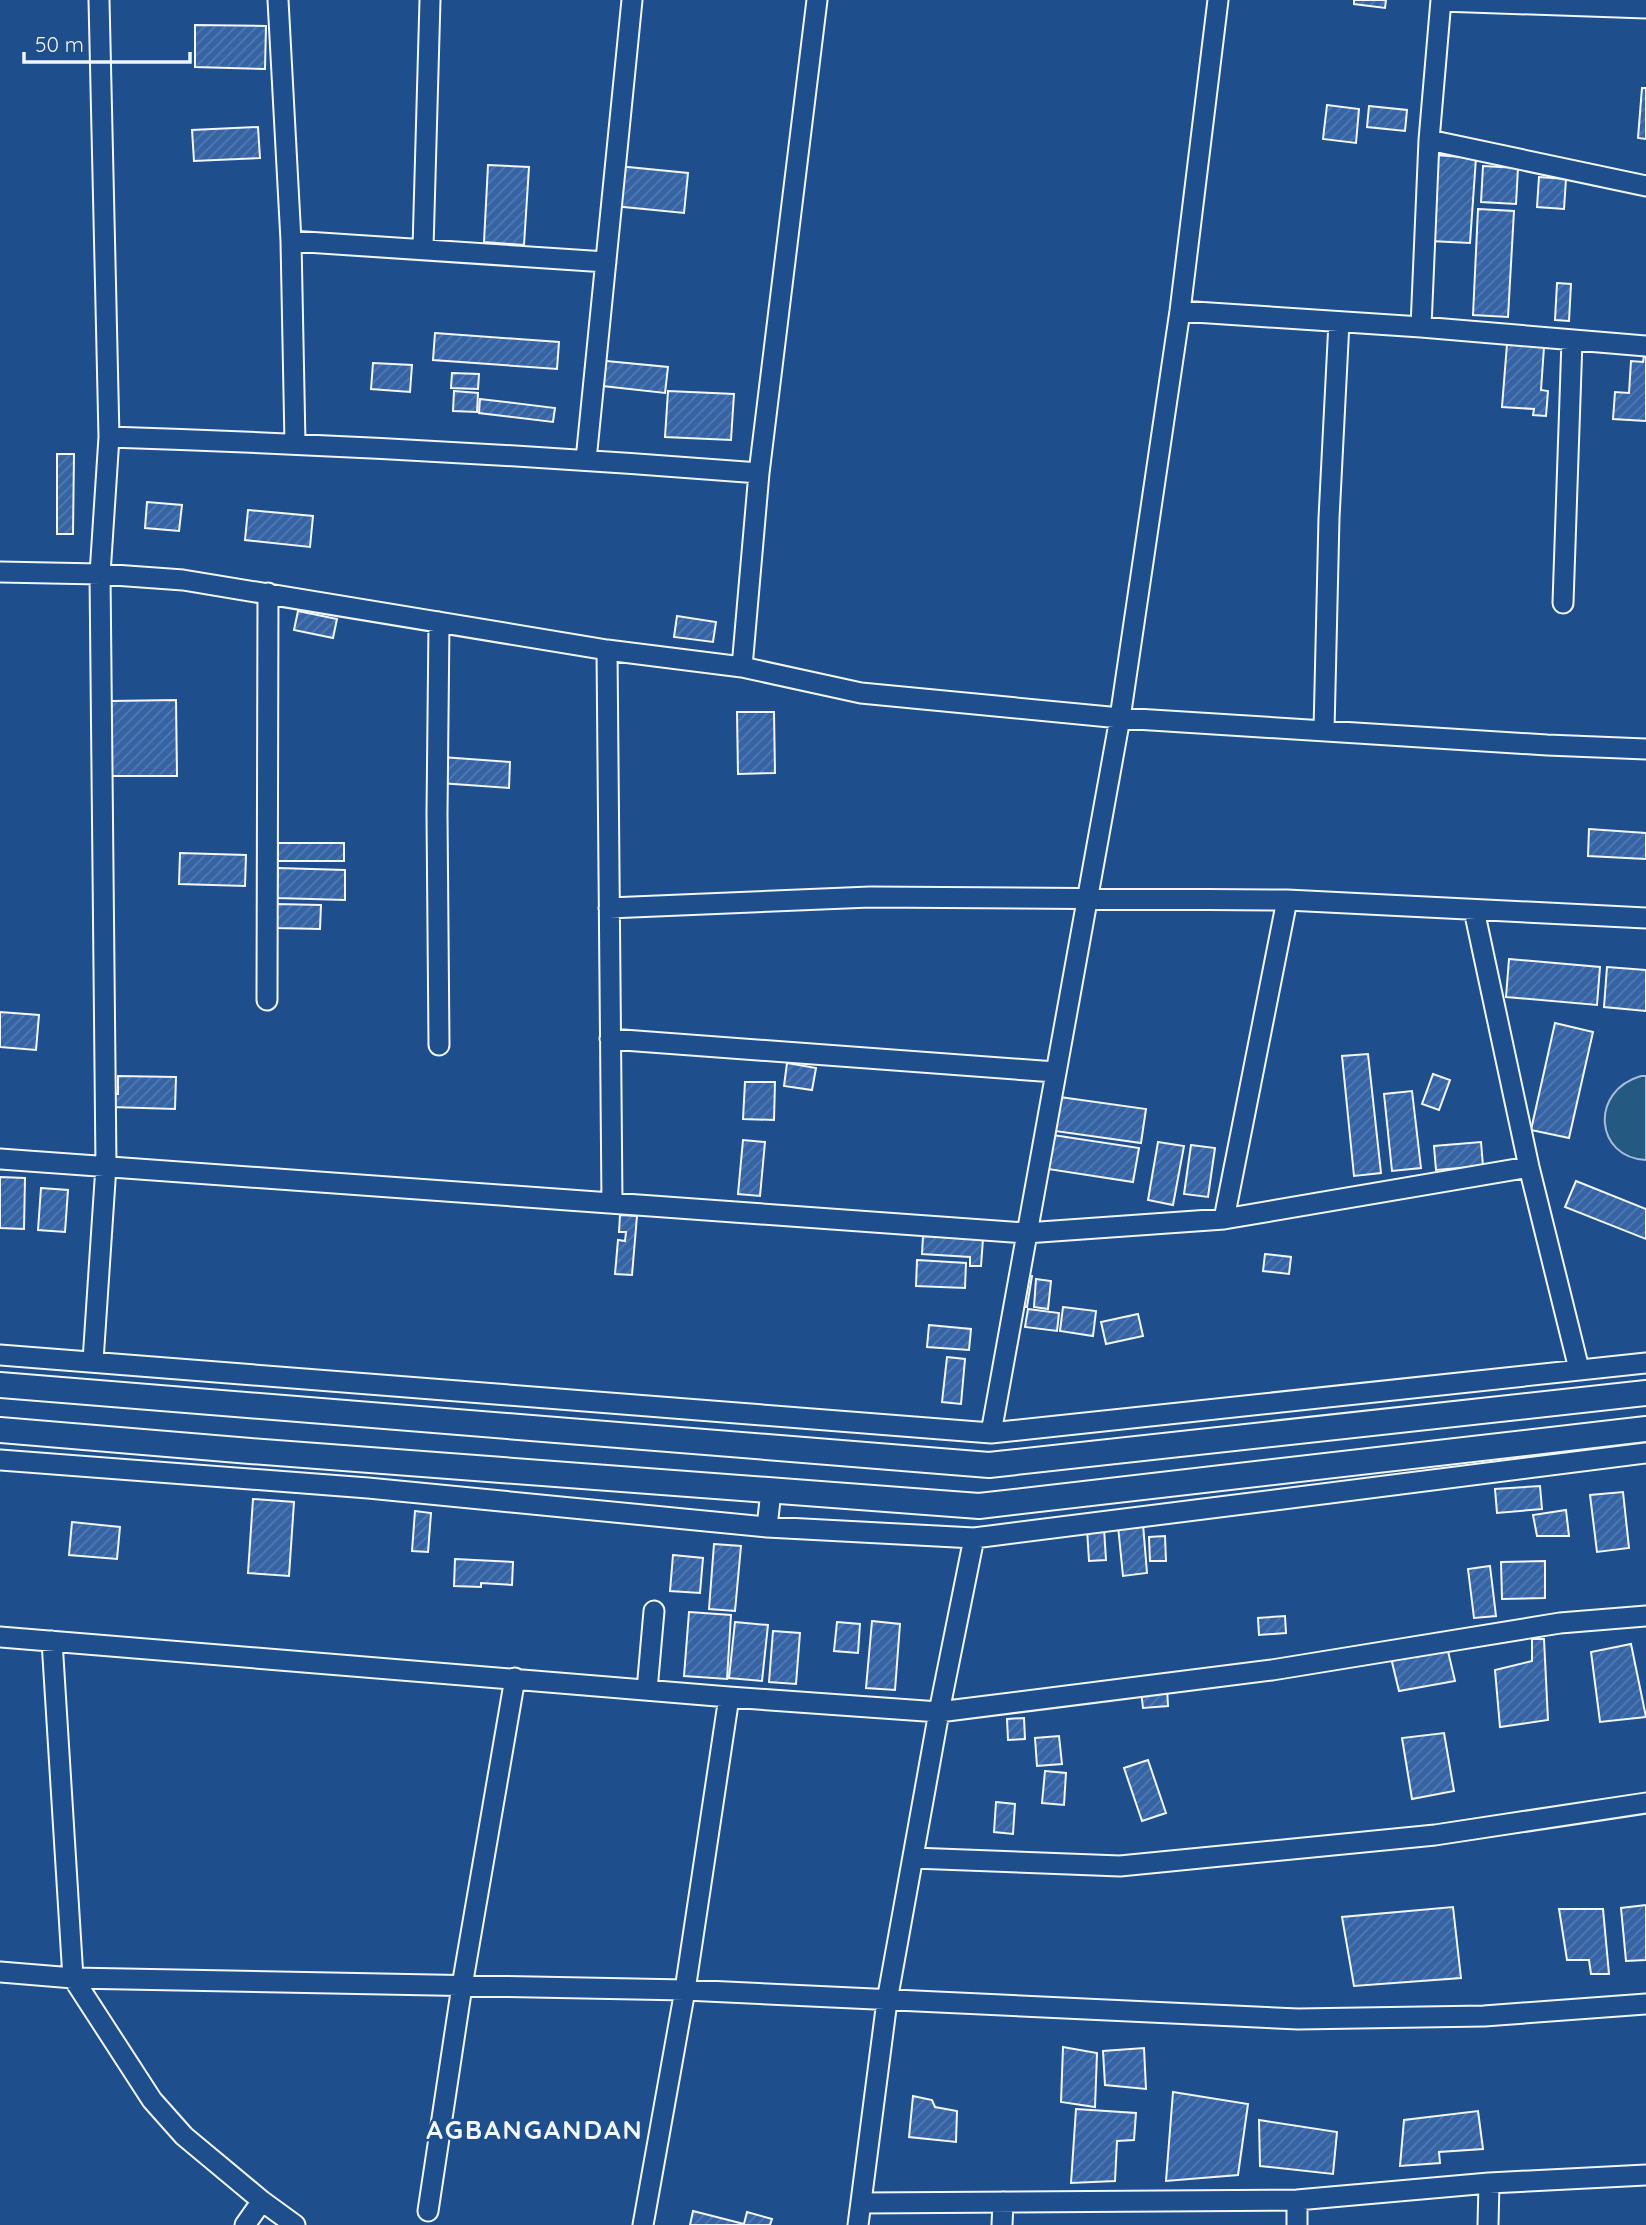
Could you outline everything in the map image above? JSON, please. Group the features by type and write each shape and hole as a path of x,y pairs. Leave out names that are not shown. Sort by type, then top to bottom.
{"street":[{"path":"93,1361 106,1166 100,574 110,437 99,0"},
{"path":"278,0 291,241 295,443"},
{"path":"423,248 430,0"},
{"path":"586,460 632,0"},
{"path":"742,667 759,473 817,0"},
{"path":"991,1433 1120,718 1180,311 1218,0"},
{"path":"1420,327 1429,140 1441,1 1605,3 1646,8"},
{"path":"1429,140 1646,186"},
{"path":"291,241 606,262"},
{"path":"1180,311 1646,346"},
{"path":"1324,730 1329,518 1339,321"},
{"path":"1563,603 1572,340"},
{"path":"110,437 295,443 759,473"},
{"path":"0,572 100,574 183,580 607,650 742,667 861,693 1120,718 1646,749"},
{"path":"267,1000 268,593"},
{"path":"439,622 439,1045"},
{"path":"607,650 612,1203"},
{"path":"609,908 870,897 1087,898 1287,900 1646,918"},
{"path":"1224,1219 1287,900"},
{"path":"1474,910 1529,1167 1578,1369"},
{"path":"610,1039 1055,1072"},
{"path":"0,1159 1026,1233 1224,1219 1529,1167"},
{"path":"0,1355 991,1433 1646,1363"},
{"path":"0,1385 989,1465 1646,1393"},
{"path":"0,1430 979,1506 1646,1429"},
{"path":"0,1460 368,1488 768,1527 974,1538 1646,1453"},
{"path":"768,1527 771,1491"},
{"path":"858,2225 887,2001 939,1712 974,1538"},
{"path":"647,1690 654,1611"},
{"path":"0,1637 939,1712 1272,1670 1560,1623 1646,1616"},
{"path":"52,1641 73,1978 152,2100 184,2136 295,2225"},
{"path":"428,2211 462,1986 515,1678"},
{"path":"643,2225 685,1990 729,1697"},
{"path":"912,1858 1120,1866 1435,1835 1646,1803"},
{"path":"0,1972 73,1978 685,1990 1298,2019 1484,2016 1646,2004"},
{"path":"862,2203 1297,2200 1489,2183 1646,2175"},
{"path":"1488,2225 1489,2183"},
{"path":"1297,2200 1297,2225"},
{"path":"245,2225 262,2201"},
{"path":"1002,2225 1003,2202"}],"shaded area":[{"path":"1646,1076 1646,1160 1629,1156 1616,1148 1608,1136 1605,1123 1606,1109 1613,1095 1624,1084"}],"building":[{"path":"1354,0 1386,0 1385,8 1354,4"},
{"path":"195,25 266,26 265,69 195,67"},
{"path":"1642,88 1646,88 1646,139 1638,138"},
{"path":"1327,105 1359,109 1356,143 1323,139"},
{"path":"1369,106 1407,110 1405,131 1367,127"},
{"path":"258,127 260,158 194,161 192,130"},
{"path":"1435,155 1476,158 1470,243 1430,241"},
{"path":"488,165 529,167 524,245 484,242"},
{"path":"618,166 688,173 684,213 614,206"},
{"path":"1483,166 1518,168 1516,204 1481,202"},
{"path":"1539,177 1566,179 1564,209 1537,207"},
{"path":"1478,209 1514,211 1508,317 1473,315"},
{"path":"1557,283 1571,284 1569,321 1555,320"},
{"path":"435,333 559,342 557,369 433,360"},
{"path":"1507,344 1544,347 1541,390 1548,391 1546,416 1533,415 1534,409 1502,407"},
{"path":"1644,356 1646,421 1613,419 1615,392 1629,393 1631,361 1643,362"},
{"path":"596,360 668,367 665,393 594,385"},
{"path":"373,363 412,365 410,392 371,389"},
{"path":"452,373 479,374 478,389 451,388"},
{"path":"454,391 478,393 477,412 453,411"},
{"path":"668,391 734,394 731,440 665,437"},
{"path":"480,399 555,408 553,422 479,413"},
{"path":"57,454 74,454 73,534 57,534"},
{"path":"147,502 182,505 179,531 145,528"},
{"path":"248,510 313,516 310,547 245,540"},
{"path":"298,611 337,619 333,638 294,630"},
{"path":"677,616 716,622 713,642 674,637"},
{"path":"176,700 177,776 112,776 111,701"},
{"path":"737,712 774,712 775,773 738,774"},
{"path":"442,757 510,762 509,788 440,783"},
{"path":"1589,829 1646,833 1646,859 1588,856"},
{"path":"278,843 344,843 344,861 278,861"},
{"path":"180,853 246,855 245,886 179,884"},
{"path":"278,868 345,870 345,900 277,898"},
{"path":"276,904 321,905 320,929 276,928"},
{"path":"1509,959 1600,967 1597,1005 1506,997"},
{"path":"1607,967 1646,970 1646,1011 1604,1007"},
{"path":"0,1012 39,1015 36,1050 0,1047"},
{"path":"1555,1023 1593,1032 1569,1138 1531,1130"},
{"path":"1368,1054 1381,1173 1354,1176 1342,1056"},
{"path":"787,1063 816,1068 812,1090 784,1086"},
{"path":"1433,1074 1450,1080 1439,1110 1422,1104"},
{"path":"118,1076 176,1077 175,1109 110,1107 110,1094 118,1094"},
{"path":"745,1082 775,1082 774,1120 743,1119"},
{"path":"1412,1091 1421,1168 1392,1171 1384,1094"},
{"path":"1060,1097 1146,1109 1141,1143 1055,1131"},
{"path":"1053,1135 1139,1148 1133,1182 1048,1169"},
{"path":"743,1140 765,1142 760,1196 738,1194"},
{"path":"1158,1142 1184,1146 1173,1205 1148,1200"},
{"path":"1481,1142 1483,1166 1436,1170 1434,1146"},
{"path":"1191,1145 1215,1148 1208,1197 1184,1194"},
{"path":"0,1177 25,1178 24,1229 0,1228"},
{"path":"1576,1181 1646,1209 1646,1239 1565,1207"},
{"path":"41,1188 68,1190 65,1232 38,1230"},
{"path":"620,1215 637,1216 632,1275 615,1274 618,1240 625,1241 626,1232 619,1232"},
{"path":"923,1236 983,1239 981,1266 970,1266 970,1257 922,1254"},
{"path":"1265,1254 1291,1257 1289,1274 1263,1271"},
{"path":"917,1260 966,1263 965,1288 916,1286"},
{"path":"1012,1273 1032,1276 1027,1307 1007,1304"},
{"path":"1036,1279 1051,1281 1048,1309 1034,1307"},
{"path":"1063,1307 1096,1311 1093,1336 1060,1331"},
{"path":"1028,1309 1059,1313 1057,1331 1025,1327"},
{"path":"1138,1314 1143,1336 1106,1344 1101,1322"},
{"path":"929,1325 971,1329 969,1350 927,1347"},
{"path":"947,1357 965,1359 961,1404 942,1402"},
{"path":"1540,1486 1542,1509 1497,1513 1495,1489"},
{"path":"1623,1492 1629,1548 1597,1552 1590,1495"},
{"path":"253,1499 294,1502 289,1576 248,1573"},
{"path":"1566,1510 1569,1536 1537,1536 1533,1515"},
{"path":"415,1511 431,1513 428,1552 412,1551"},
{"path":"72,1522 120,1527 117,1559 69,1555"},
{"path":"1143,1524 1147,1573 1123,1576 1118,1526"},
{"path":"1104,1528 1106,1560 1089,1561 1087,1529"},
{"path":"1165,1536 1166,1561 1150,1561 1149,1537"},
{"path":"714,1544 741,1546 735,1611 709,1609"},
{"path":"673,1555 703,1558 700,1593 670,1591"},
{"path":"455,1559 513,1562 512,1585 481,1583 481,1587 454,1586"},
{"path":"1545,1561 1545,1598 1502,1599 1501,1562"},
{"path":"1490,1566 1496,1616 1474,1618 1468,1569"},
{"path":"689,1612 731,1615 727,1679 684,1676"},
{"path":"1285,1616 1286,1633 1259,1635 1258,1618"},
{"path":"872,1621 900,1624 895,1690 866,1688"},
{"path":"735,1622 768,1625 762,1681 729,1678"},
{"path":"837,1622 860,1624 858,1653 834,1651"},
{"path":"773,1631 800,1633 796,1684 769,1682"},
{"path":"1532,1639 1544,1639 1548,1720 1500,1727 1495,1670 1532,1661"},
{"path":"1631,1644 1646,1717 1600,1722 1591,1652"},
{"path":"1447,1647 1455,1681 1399,1691 1391,1658"},
{"path":"1167,1688 1168,1706 1143,1708 1141,1691"},
{"path":"1024,1718 1025,1739 1008,1740 1007,1719"},
{"path":"1444,1733 1454,1791 1412,1799 1402,1738"},
{"path":"1059,1736 1062,1764 1037,1766 1035,1738"},
{"path":"1148,1760 1166,1813 1142,1821 1124,1768"},
{"path":"1045,1771 1066,1773 1064,1805 1042,1803"},
{"path":"996,1802 1015,1804 1013,1834 994,1832"},
{"path":"1646,1905 1646,1960 1626,1961 1621,1908"},
{"path":"1453,1907 1461,1978 1354,1986 1342,1917"},
{"path":"1559,1909 1603,1909 1609,1974 1591,1974 1589,1960 1567,1960"},
{"path":"1063,2047 1097,2053 1095,2107 1061,2102"},
{"path":"1144,2048 1146,2089 1105,2085 1103,2051"},
{"path":"1173,2092 1248,2104 1238,2175 1166,2181"},
{"path":"913,2096 932,2100 935,2107 957,2111 956,2142 909,2137"},
{"path":"1076,2109 1136,2113 1134,2140 1117,2141 1115,2181 1071,2183"},
{"path":"1478,2111 1483,2149 1439,2152 1440,2163 1400,2166 1404,2120"},
{"path":"1259,2120 1337,2132 1333,2174 1260,2166"},
{"path":"693,2211 744,2224 747,2212 772,2219 770,2225 690,2225"}],"district":[{"name":"AGBANGANDAN","path":"535,2129"}]}
